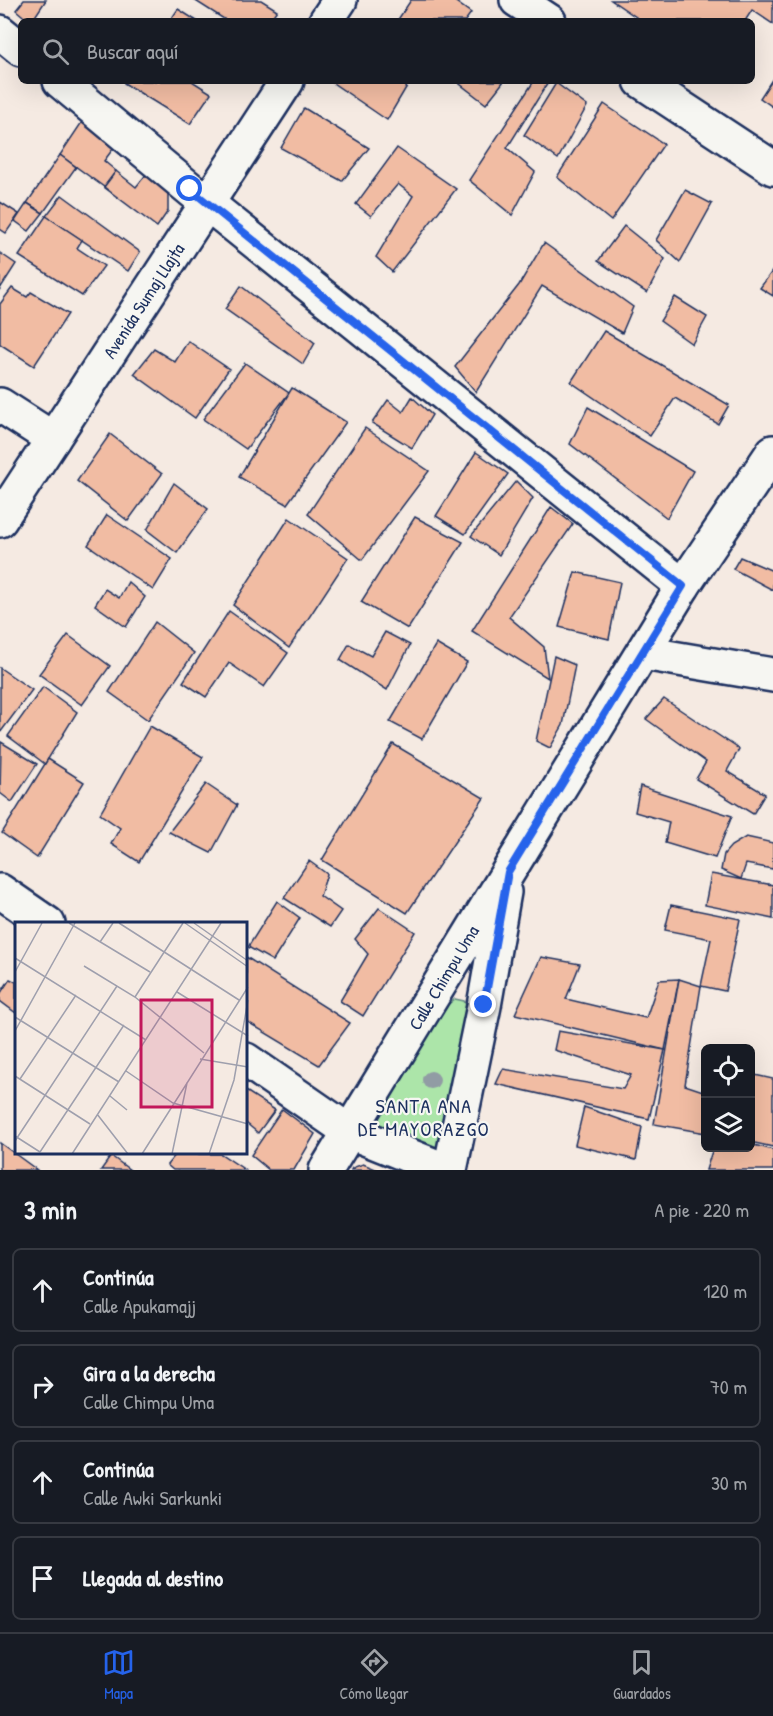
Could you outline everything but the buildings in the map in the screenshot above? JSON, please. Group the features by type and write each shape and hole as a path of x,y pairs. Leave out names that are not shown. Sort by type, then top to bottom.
{"street":[{"path":"328,18 340,0"},
{"path":"517,0 544,18"},
{"path":"0,32 18,47"},
{"path":"64,84 208,204 683,586"},
{"name":"Avenida Sumaj Llajta","path":"0,520 285,84"},
{"path":"646,84 773,168"},
{"path":"0,405 53,439"},
{"name":"Calle Chimpu Uma","path":"326,1170 683,586 773,452"},
{"path":"643,653 773,675"},
{"path":"450,1170 484,1005 508,872"},
{"path":"0,891 45,922"},
{"path":"436,991 450,985 464,986 477,993 484,1005"},
{"path":"248,1061 350,1132 445,1170"}],"green space":[{"path":"455,999 464,1001 469,1011 442,1142 435,1150 380,1128 378,1117 446,1006"}],"district":[{"name":"SANTA ANA DE MAYORAZGO","path":"424,1118"}],"route":[{"path":"190,189 683,586 508,872 484,1005"}]}
